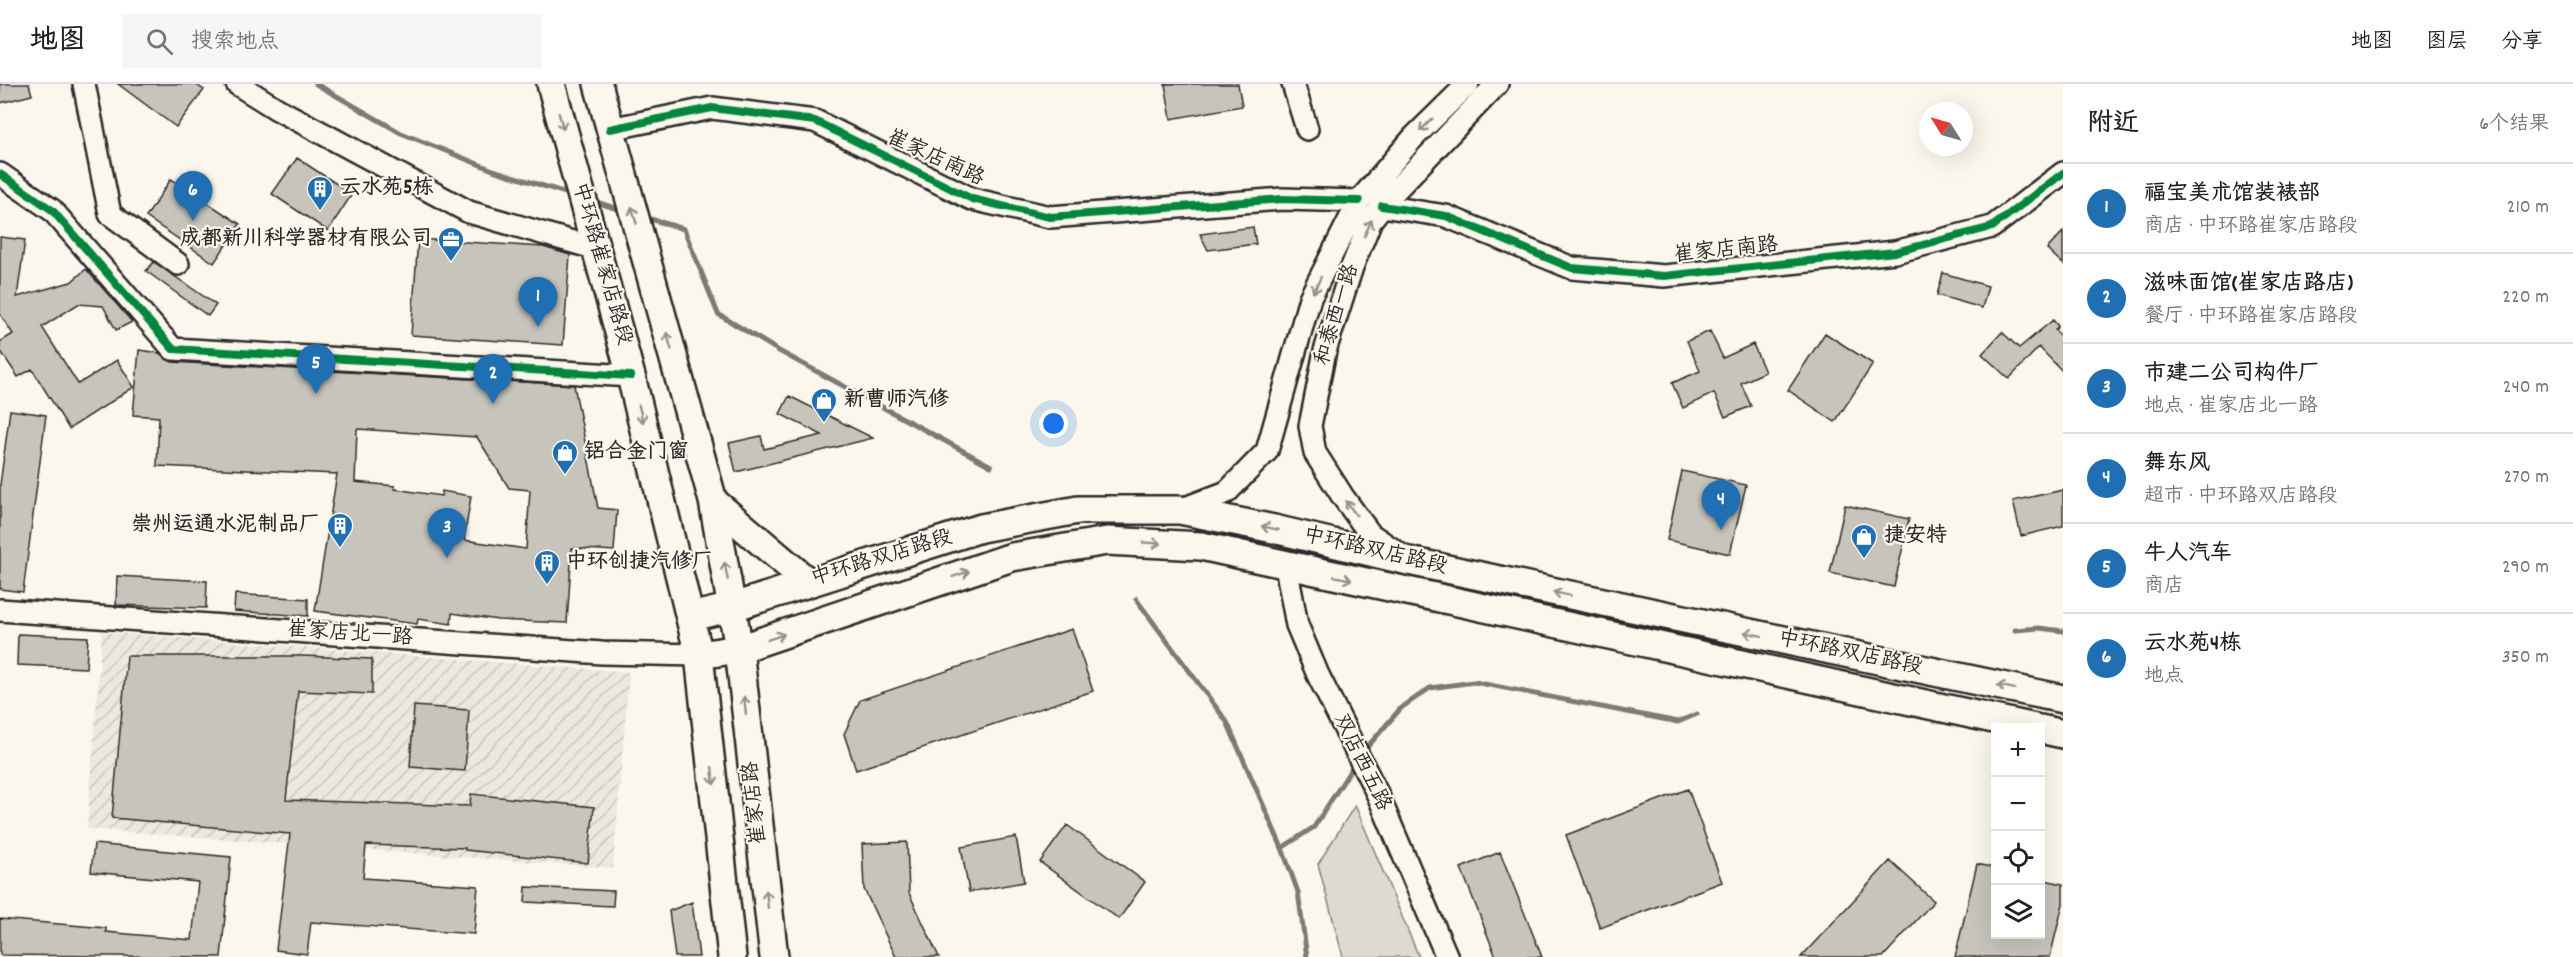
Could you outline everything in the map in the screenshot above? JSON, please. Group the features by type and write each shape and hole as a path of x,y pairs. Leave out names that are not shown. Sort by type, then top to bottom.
{"main road":[{"name":"中环路崔家店路段","path":"550,84 632,376 699,655"},
{"name":"中环路崔家店路段","path":"598,84 713,501 739,649"},
{"path":"713,501 808,582"},
{"name":"中环路双店路段","path":"690,617 733,607 992,526 1078,510 1180,510 1274,529 1409,561 2063,699"},
{"name":"中环路双店路段","path":"699,655 739,649 1012,557 1107,541 1201,546 2012,723"},
{"name":"崔家店路","path":"739,649 774,957"},
{"name":"崔家店路","path":"699,655 732,957"},
{"path":"2045,730 2063,734"}],"street":[{"path":"84,84 110,214 178,264"},
{"path":"237,84 277,109 469,212 595,243"},
{"path":"1293,84 1307,129"},
{"name":"和泰西一路","path":"1180,510 1227,492 1267,451 1310,298 1359,201 1414,137 1468,84"},
{"name":"和泰西一路","path":"1409,561 1370,534 1343,497 1316,453 1310,426 1325,351 1348,278 1371,220 1497,84"},
{"name":"崔家店南路","path":"610,129 712,108 815,121 972,199 1050,217 1282,199 1359,201"},
{"name":"崔家店南路","path":"1382,206 1446,216 1572,268 1664,276 1895,252 1992,226 2063,173"},
{"path":"0,174 52,210 173,348 632,376"},
{"name":"双店西五路","path":"1286,566 1297,625 1318,675 1378,795 1447,957"},
{"name":"崔家店北一路","path":"0,610 602,653 699,655"}],"shaded area":[{"path":"102,632 629,672 613,868 87,829"},
{"path":"1355,805 1419,957 1343,957 1318,864"}],"building":[{"path":"0,84 29,84 32,95 0,103"},
{"path":"118,84 195,84 204,90 176,127"},
{"path":"1165,84 1238,84 1242,106 1171,119"},
{"name":"云水苑5栋","path":"297,158 352,194 328,231 272,194"},
{"path":"171,179 240,224 214,263 146,217"},
{"path":"1253,227 1256,244 1208,250 1200,234"},
{"path":"2063,232 2063,264 2047,249"},
{"path":"0,237 25,240 17,297 71,282 86,269 132,322 116,330 103,306 78,304 42,327 78,384 117,360 134,387 69,429 32,369 18,377 0,350 0,342 13,334 0,314"},
{"path":"418,239 543,247 570,255 563,345 411,335"},
{"path":"154,262 216,305 208,316 146,271"},
{"path":"1943,273 1988,286 1982,308 1937,295"},
{"path":"2053,320 2058,326 2055,330 2063,338 2063,372 2039,347 2009,379 1982,354 2002,332 2019,348"},
{"path":"1710,331 1723,358 1753,344 1765,372 1741,383 1751,406 1725,417 1714,393 1683,408 1672,383 1700,371 1687,341"},
{"path":"1825,333 1873,364 1835,422 1788,390"},
{"path":"139,350 159,353 172,362 574,385 598,508 617,510 614,551 572,548 567,623 498,620 452,613 451,624 418,619 417,624 315,611 337,474 157,466 159,417 133,415","holes":["357,429 477,437 509,488 530,490 526,549 464,540 471,496 442,491 441,496 395,489 395,486 355,482"]},
{"name":"新曹师汽修","path":"789,396 873,438 736,472 729,443 761,436 764,449 822,435 780,414"},
{"path":"10,410 46,415 23,592 0,589 0,485"},
{"path":"1682,471 1746,485 1730,554 1667,540"},
{"path":"2063,490 2063,526 2021,536 2013,501"},
{"path":"1845,505 1909,519 1894,587 1830,573"},
{"path":"117,576 207,581 206,608 116,605"},
{"path":"235,594 308,599 308,616 234,611"},
{"path":"1072,629 1093,691 856,770 844,734 860,700"},
{"path":"18,634 88,637 86,668 17,665"},
{"path":"127,656 303,656 372,659 372,694 298,691 286,800 470,806 471,794 594,807 588,863 465,850 465,848 366,845 363,878 478,886 474,934 311,922 307,954 276,950 290,834 112,818"},
{"path":"414,706 469,710 465,771 410,767"},
{"path":"1688,789 1722,882 1600,928 1566,835"},
{"path":"1067,825 1145,882 1119,919 1040,862"},
{"path":"1016,837 1024,882 969,892 961,847"},
{"path":"907,842 909,893 939,957 896,957 864,889 862,844"},
{"path":"94,844 231,857 221,957 0,955 0,919 106,928 106,932 192,940 198,882 91,872"},
{"path":"1500,852 1542,957 1496,957 1461,868"},
{"path":"1890,861 1934,901 1883,957 1801,957"},
{"path":"1977,864 1991,867 1991,939 2045,939 2045,880 2063,884 2063,904 2050,957 1955,957"},
{"path":"526,887 614,891 613,906 525,902"},
{"path":"692,902 699,957 675,957 669,911"}],"waterway":[{"path":"316,84 401,133 493,170 572,195"},
{"path":"593,201 624,211"},
{"path":"644,217 684,229 718,314 779,351 991,466"},
{"path":"1136,599 1227,722 1282,848 1298,892 1307,957"},
{"path":"2015,630 2039,628 2063,631"},
{"path":"1362,753 1401,708 1430,688 1474,682 1678,722 1697,714"},
{"path":"1282,848 1314,827 1355,763"}],"cycle path":[{"path":"610,129 712,108 815,121 972,199 1050,217 1282,199 1359,201"},
{"path":"1382,206 1446,216 1572,268 1664,276 1895,252 1992,227 2063,173"},
{"path":"0,174 52,210 173,349 631,376"}],"place":[{"name":"云水苑5栋","path":"320,212"},
{"name":"云水苑4栋","path":"193,221"},
{"name":"成都新川科学器材有限公司","path":"451,263"},
{"name":"福宝美术馆装裱部","path":"538,327"},
{"name":"牛人汽车","path":"316,394"},
{"name":"滋味面馆(崔家店路店)","path":"493,404"},
{"name":"新曹师汽修","path":"824,424"},
{"name":"铝合金门窗","path":"565,476"},
{"name":"舞东风","path":"1721,530"},
{"name":"崇州运通水泥制品厂","path":"340,549"},
{"name":"市建二公司构件厂","path":"447,558"},
{"name":"捷安特","path":"1864,560"},
{"name":"中环创捷汽修厂","path":"547,586"}]}
